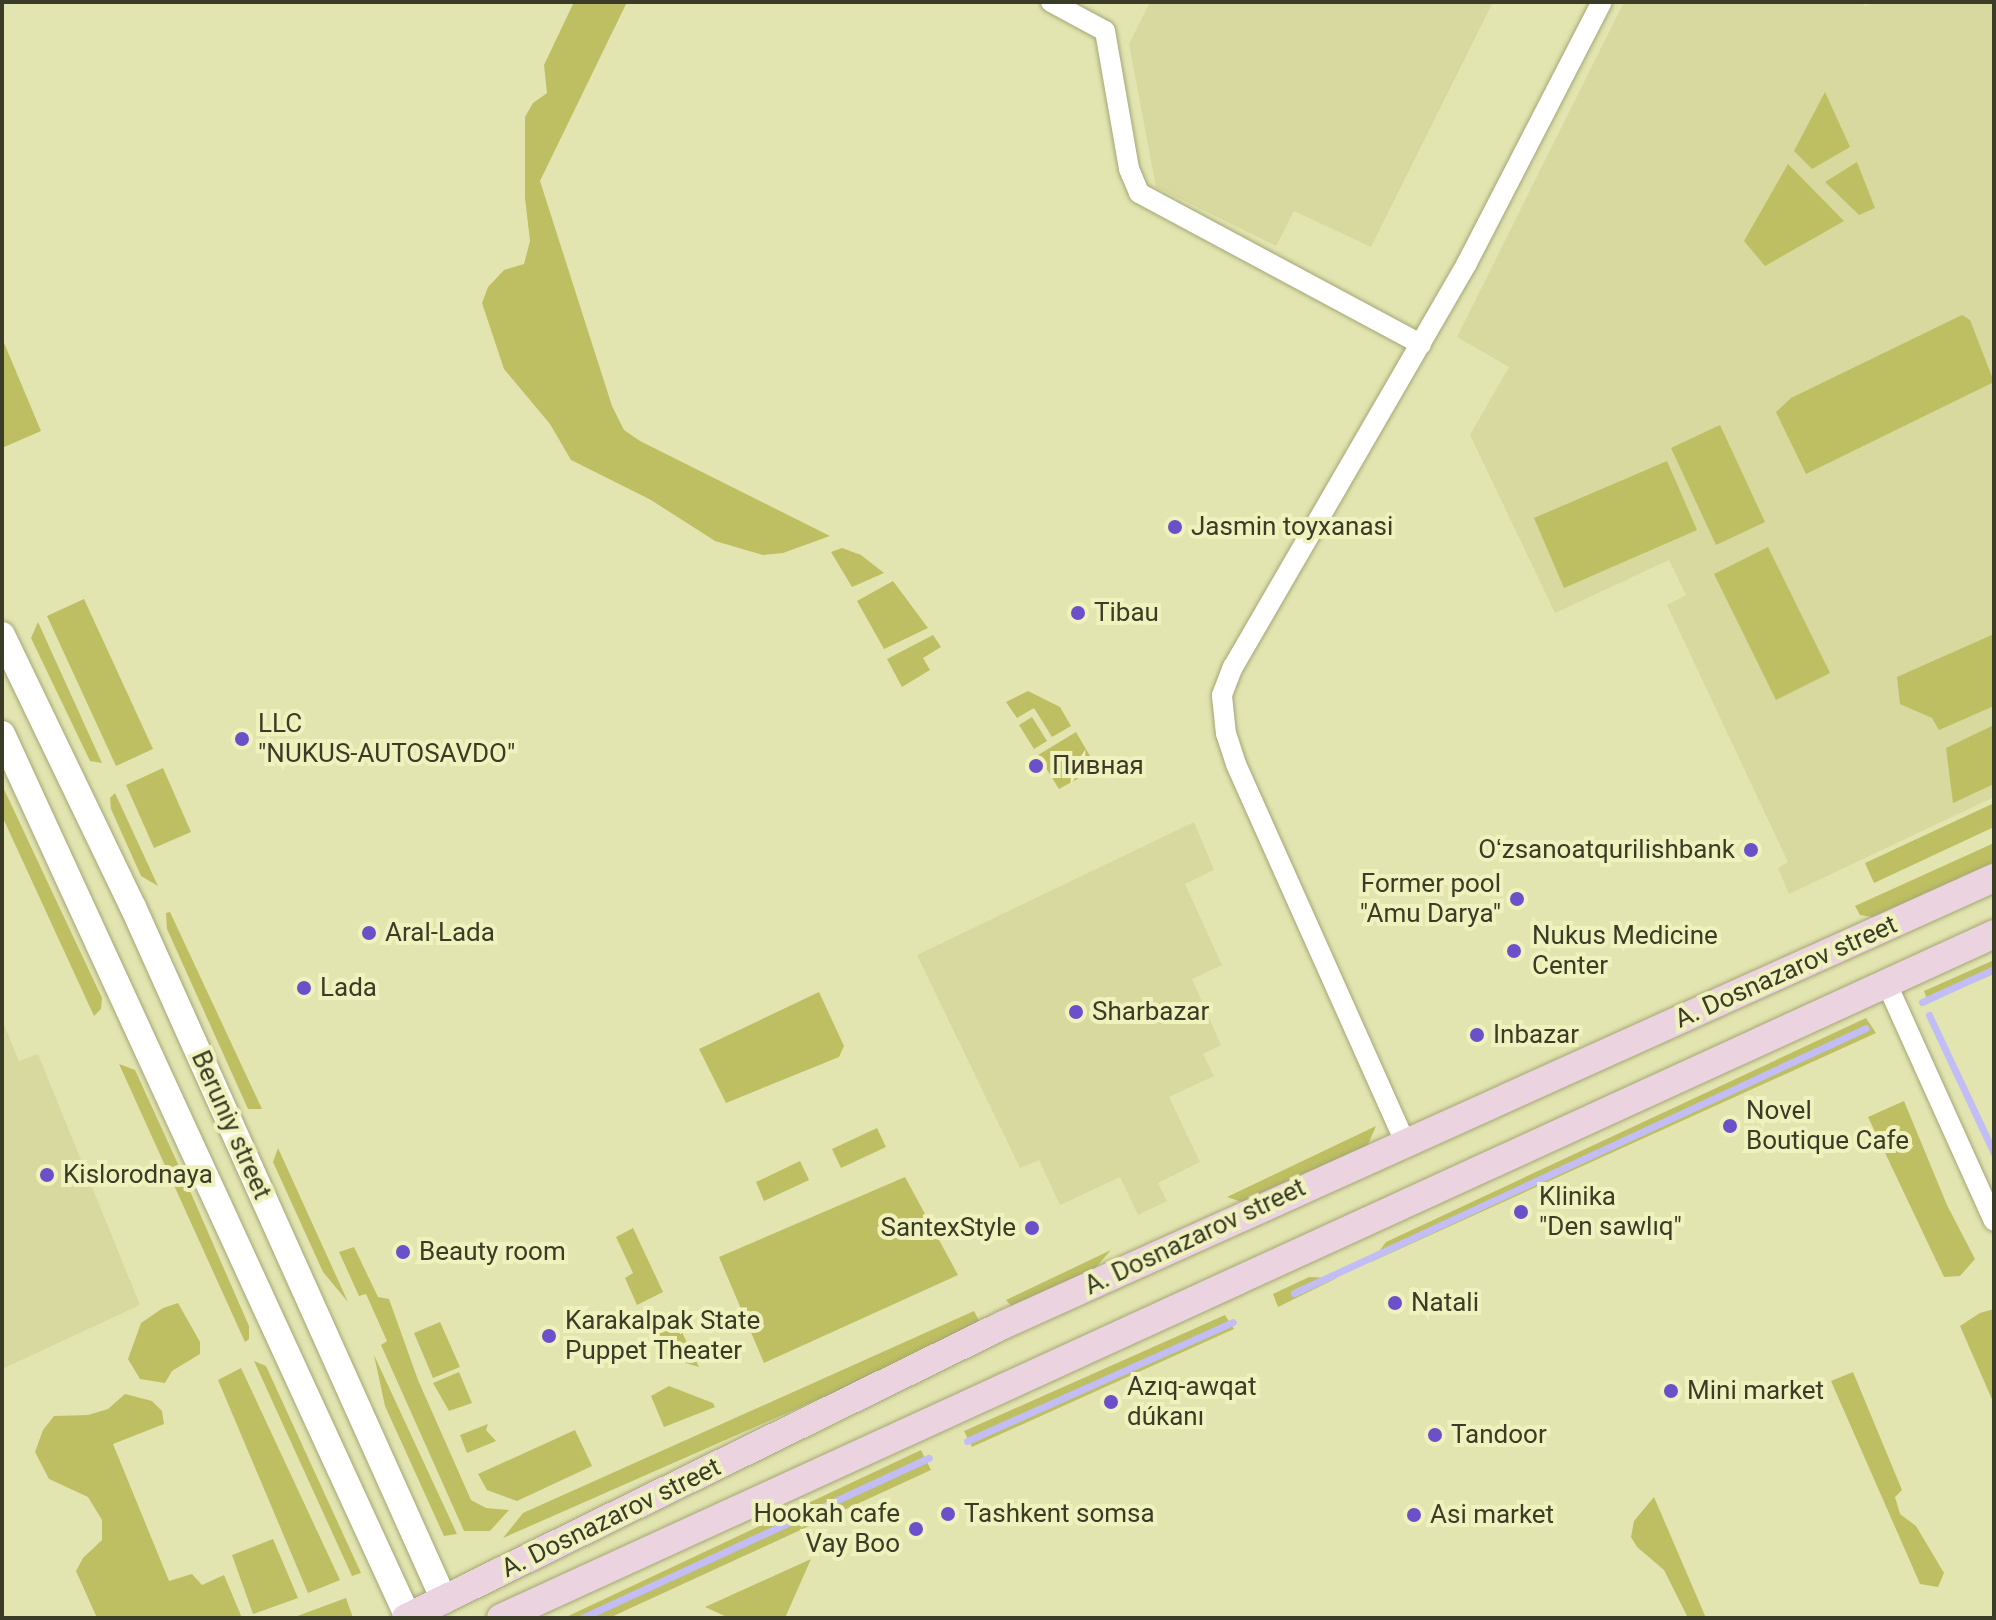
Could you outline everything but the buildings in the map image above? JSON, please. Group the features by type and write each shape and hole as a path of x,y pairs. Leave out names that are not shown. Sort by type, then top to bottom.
{"main road":[{"name":"A. Dosnazarov street","path":"407,1618 448,1609 507,1568 1003,1325 1994,878"},
{"name":"A. Dosnazarov street","path":"501,1618 1994,934"},
{"path":"507,1568 504,1583 507,1592 528,1605"}],"street":[{"path":"1051,2 1105,31 1129,169 1139,193 1421,344"},
{"path":"1405,1142 1236,764 1226,734 1222,695 1233,667 1421,344 1602,2"},
{"name":"Beruniy street","path":"2,635 133,907 448,1609"},
{"name":"Beruniy street","path":"2,734 407,1618"},
{"path":"1886,982 1994,1221"},
{"path":"374,1546 389,1552 400,1550 410,1542 414,1529"}],"shaded area":[{"path":"574,2 627,2 540,181 612,406 624,430 640,441 830,536 783,553 763,555 715,541 651,500 571,460 550,424 504,369 482,303 488,287 504,270 524,264 530,241 525,198 525,117 533,103 547,93 544,65"},
{"path":"1150,2 1493,2 1371,247 1294,211 1276,246 1156,187 1129,44"},
{"path":"1624,2 1859,2 1866,6 1872,2 1994,2 1994,797 1789,894 1778,868 1788,862 1667,605 1686,595 1669,560 1555,613 1470,435 1509,367 1457,337"},
{"path":"1825,92 1850,147 1812,169 1794,151"},
{"path":"1857,162 1875,208 1859,215 1825,182"},
{"path":"1788,164 1844,221 1765,266 1744,241"},
{"path":"1962,315 1970,320 1994,382 1806,474 1776,412 1791,398"},
{"path":"2,338 41,431 2,448"},
{"path":"1720,425 1765,522 1716,545 1671,448"},
{"path":"1667,461 1697,530 1564,588 1534,518"},
{"path":"1768,547 1830,673 1776,700 1714,574"},
{"path":"842,548 861,555 884,573 852,587 831,552"},
{"path":"893,581 928,628 884,649 857,601"},
{"path":"84,599 153,749 116,766 47,616"},
{"path":"38,622 102,763 90,761 31,638"},
{"path":"1994,634 1994,706 1939,730 1932,718 1900,704 1897,677"},
{"path":"933,635 941,647 923,658 930,670 902,687 887,659"},
{"path":"1028,691 1060,707 1071,726 1052,737 1034,708 1017,718 1006,702"},
{"path":"1032,717 1047,741 1034,749 1019,725"},
{"path":"1994,725 1994,784 1953,803 1946,748"},
{"path":"1076,732 1097,768 1059,789 1038,755"},
{"path":"163,768 191,832 154,848 126,785"},
{"path":"2,785 102,998 101,1009 94,1016 2,816"},
{"path":"115,793 158,886 141,876 111,809 110,798"},
{"path":"1994,803 1994,827 1874,883 1865,863"},
{"name":"Sharbazar","path":"1194,822 1214,870 1185,884 1222,965 1192,979 1221,1045 1203,1054 1214,1076 1169,1097 1200,1162 1158,1183 1167,1201 1138,1215 1120,1177 1060,1205 1039,1160 1020,1168 917,955"},
{"path":"1994,843 1994,862 1873,917 1860,915 1855,906"},
{"path":"170,912 262,1109 248,1109 167,929 166,913"},
{"path":"1994,960 1994,974 1928,1002 1924,991"},
{"path":"819,992 844,1046 839,1057 726,1103 699,1049"},
{"path":"1866,1018 1876,1033 1371,1262 1386,1242"},
{"path":"2,1020 19,1061 38,1054 140,1305 2,1369"},
{"path":"119,1064 135,1070 183,1175 249,1326 249,1339 245,1342"},
{"path":"1904,1101 1947,1205 1975,1259 1960,1276 1944,1277 1868,1117"},
{"path":"1376,1126 1367,1147 1245,1203 1227,1197"},
{"path":"877,1128 886,1147 841,1168 832,1149"},
{"path":"278,1148 348,1302 323,1272 273,1162"},
{"path":"800,1161 809,1180 764,1201 756,1182"},
{"path":"905,1177 958,1275 764,1363 719,1257"},
{"path":"633,1228 663,1292 637,1305 625,1278 633,1273 616,1237"},
{"path":"354,1247 378,1297 389,1299 418,1380 471,1500 486,1508 509,1510 490,1531 464,1531 381,1345 387,1341 366,1294 359,1296 339,1252"},
{"path":"1111,1250 1085,1280 1014,1309 1006,1300"},
{"path":"1309,1277 1337,1278 1278,1307 1273,1294"},
{"path":"178,1303 200,1342 200,1354 172,1371 165,1383 140,1379 128,1359 141,1323 163,1308"},
{"path":"1994,1309 1994,1404 1960,1326 1980,1313"},
{"path":"974,1311 982,1327 503,1538 523,1513"},
{"path":"1225,1315 1234,1329 972,1447 964,1431"},
{"path":"674,1316 699,1367 662,1356 649,1328"},
{"path":"440,1322 460,1367 433,1378 414,1333"},
{"path":"374,1355 457,1534 444,1536 385,1406"},
{"path":"254,1361 266,1366 361,1573 352,1576"},
{"path":"241,1368 340,1580 308,1593 218,1380"},
{"path":"459,1372 472,1403 449,1411 433,1383"},
{"path":"1853,1372 1902,1490 1895,1497 1900,1514 1916,1526 1944,1573 1938,1587 1920,1584 1831,1381"},
{"path":"669,1386 713,1403 715,1407 664,1427 651,1396"},
{"path":"125,1394 152,1401 162,1411 164,1424 113,1444 169,1581 192,1574 202,1585 224,1575 242,1618 97,1618 76,1571 83,1558 102,1540 102,1520 88,1497 49,1479 35,1452 43,1430 54,1416 88,1415 108,1409"},
{"path":"488,1424 486,1430 496,1441 467,1453 460,1435"},
{"path":"575,1430 592,1466 517,1501 487,1490 478,1474"},
{"path":"921,1450 931,1470 609,1618 564,1618"},
{"path":"1654,1497 1706,1618 1688,1618 1664,1570 1637,1547 1631,1537 1634,1521"},
{"path":"273,1539 298,1598 253,1614 232,1555"},
{"path":"811,1559 785,1618 729,1618 705,1607"},
{"path":"346,1598 353,1618 292,1618"}],"waterway":[{"path":"1922,1002 1994,969"},
{"path":"1929,1015 1994,1153"},
{"path":"1294,1293 1866,1028"},
{"path":"967,1441 1233,1322"},
{"path":"582,1618 929,1458"}],"place":[{"name":"Jasmin toyxanasi","path":"1175,527"},
{"name":"Tibau","path":"1078,613"},
{"name":"LLC \"NUKUS-AUTOSAVDO\"","path":"242,739"},
{"name":"Пивная","path":"1036,766"},
{"name":"Oʻzsanoatqurilishbank","path":"1751,850"},
{"name":"Former pool \"Amu Darya\"","path":"1517,899"},
{"name":"Aral-Lada","path":"369,933"},
{"name":"Nukus Medicine Center","path":"1514,951"},
{"name":"Lada","path":"304,988"},
{"name":"Sharbazar","path":"1076,1012"},
{"name":"Inbazar","path":"1477,1035"},
{"name":"Novel Boutique Cafe","path":"1730,1126"},
{"name":"Kislorodnaya","path":"47,1175"},
{"name":"Klinika \"Den sawlıq\"","path":"1521,1212"},
{"name":"SantexStyle","path":"1032,1228"},
{"name":"Beauty room","path":"403,1252"},
{"name":"Natali","path":"1395,1303"},
{"name":"Karakalpak State Puppet Theater","path":"549,1336"},
{"name":"Mini market","path":"1671,1391"},
{"name":"Azıq-awqat dúkanı","path":"1111,1402"},
{"name":"Tandoor","path":"1435,1435"},
{"name":"Tashkent somsa","path":"948,1514"},
{"name":"Asi market","path":"1414,1515"},
{"name":"Hookah cafe Vay Boo","path":"916,1529"}]}
